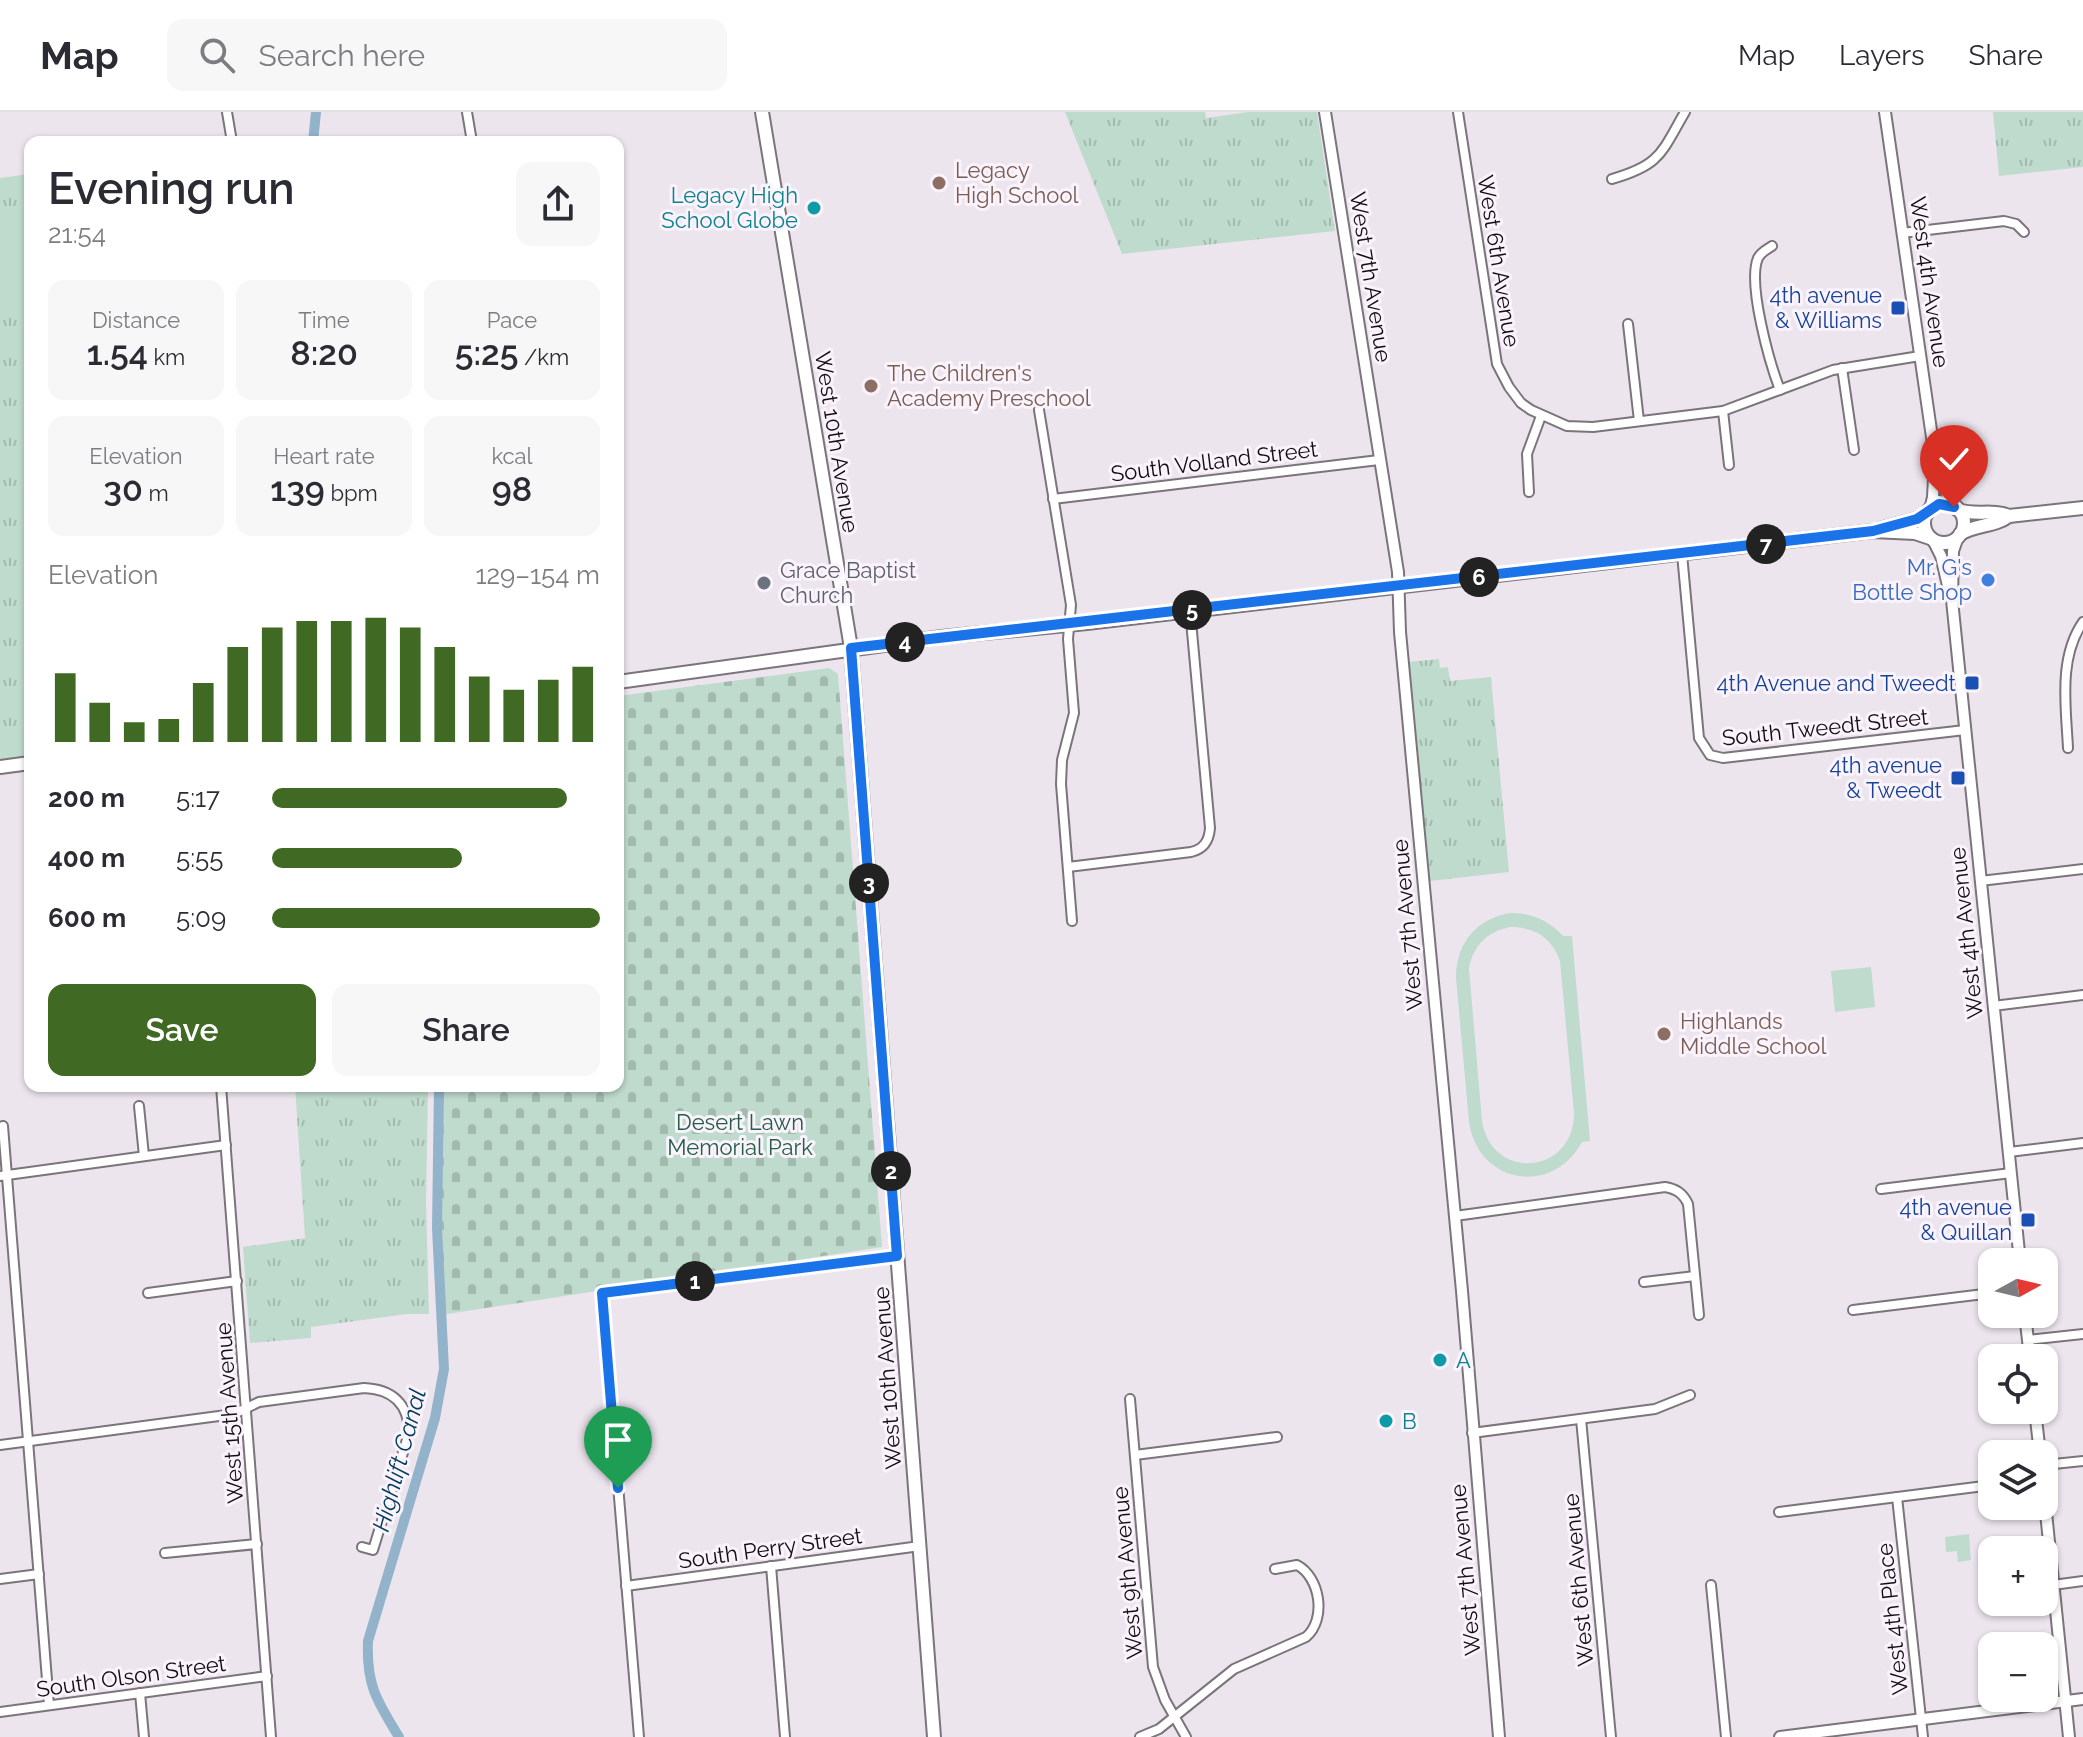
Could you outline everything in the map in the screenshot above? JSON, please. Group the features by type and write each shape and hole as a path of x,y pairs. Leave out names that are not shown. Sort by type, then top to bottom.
{"main road":[{"name":"West 10th Avenue","path":"762,112 851,648 934,1737"},
{"path":"624,681 851,648 1873,531 1917,519 1944,504 1972,513 1999,511 2009,516"},
{"path":"1956,508 1963,523 1959,535"},
{"path":"1873,531 1915,533 1949,542 1972,526 2001,522 2009,516 2083,508"},
{"path":"1928,511 1924,523 1932,539"},
{"path":"0,767 24,764"}],"street":[{"path":"227,112 231,136"},
{"path":"467,112 471,136"},
{"name":"West 7th Avenue","path":"1325,112 1398,586 1499,1737"},
{"name":"West 6th Avenue","path":"1458,112 1497,364 1521,403 1541,416"},
{"path":"1612,179 1644,169 1654,162 1685,112"},
{"name":"West 4th Avenue","path":"1885,112 1935,458 1947,495 1956,508"},
{"path":"1902,233 2004,221 2016,224 2024,232"},
{"path":"1772,246 1762,252 1755,272 1763,335 1780,390"},
{"path":"1628,324 1639,421"},
{"path":"1529,492 1527,454 1541,416 1578,428 1723,411 1842,368 1920,356"},
{"path":"1842,368 1854,450"},
{"path":"1039,410 1071,605 1068,639 1074,713 1062,760 1061,784 1072,921"},
{"path":"1723,411 1729,465"},
{"name":"West 4th Avenue","path":"1928,511 1933,497 1935,458"},
{"name":"South Volland Street","path":"1053,499 1379,460"},
{"name":"West 4th Avenue","path":"1959,535 1953,551 1952,600 2019,1248"},
{"name":"West 4th Avenue","path":"1932,539 1941,556 1944,579 1952,600"},
{"name":"South Tweedt Street","path":"1682,554 1699,738 1707,752 1723,758 1965,730"},
{"path":"1068,867 1191,852 1204,845 1210,828 1190,610"},
{"path":"2068,748 2069,652 2083,622"},
{"path":"1980,881 2083,869"},
{"path":"1993,1006 2083,995"},
{"name":"West 15th Avenue","path":"222,1092 271,1737"},
{"path":"139,1106 144,1156"},
{"path":"3,1126 4,1175 49,1705"},
{"path":"2009,1152 2083,1143"},
{"path":"4,1175 226,1145"},
{"path":"1881,1189 2011,1173"},
{"path":"1455,1216 1665,1187 1678,1191 1688,1204 1699,1315"},
{"path":"639,1737 602,1293 897,1256"},
{"path":"1644,1282 1695,1276"},
{"path":"148,1293 237,1281"},
{"path":"1853,1310 1978,1295"},
{"path":"2027,1328 2028,1344"},
{"path":"2028,1340 2083,1334"},
{"path":"0,1445 234,1414 259,1402 364,1388 388,1392 401,1402 408,1418 408,1439 373,1550 362,1547"},
{"path":"1472,1433 1655,1409 1690,1395"},
{"name":"West 9th Avenue","path":"1130,1399 1153,1667 1157,1684 1186,1737"},
{"name":"West 6th Avenue","path":"1581,1419 1611,1737"},
{"path":"1135,1455 1277,1437"},
{"path":"2058,1464 2083,1461"},
{"path":"1779,1512 1978,1487"},
{"name":"West 4th Place","path":"1897,1497 1923,1737"},
{"path":"165,1553 257,1544"},
{"name":"South Perry Street","path":"626,1586 920,1546"},
{"path":"1140,1737 1174,1718 1223,1675 1313,1631 1319,1619 1319,1604 1306,1573 1297,1565 1275,1569"},
{"path":"771,1566 785,1737"},
{"path":"0,1579 39,1574"},
{"path":"2058,1584 2083,1581"},
{"path":"1711,1585 1726,1737"},
{"path":"2056,1616 2069,1737"},
{"name":"South Olson Street","path":"0,1712 267,1676"},
{"path":"140,1693 144,1737"},
{"path":"1783,1737 2083,1699"}],"green space":[{"path":"1065,112 1205,112 1206,118 1248,112 1317,112 1335,231 1122,254"},
{"path":"1993,112 2083,112 2083,167 1999,176"},
{"path":"24,175 24,764 0,767 0,178"},
{"path":"0,218 24,218 24,285 0,301"},
{"path":"1439,659 1440,668 1448,667 1450,681 1491,677 1509,872 1430,881 1409,662"},
{"name":"Desert Lawn Memorial Park","path":"829,668 838,674 882,1247 441,1315 440,1092 624,1092 624,695"},
{"path":"1525,914 1545,922 1563,936 1572,936 1590,1141 1582,1142 1569,1159 1553,1171 1535,1176 1518,1176 1501,1170 1486,1159 1475,1143 1469,1122 1457,965 1470,935 1498,916","holes":["1511,927 1542,935 1560,961 1574,1113 1570,1134 1561,1149 1548,1159 1532,1163 1516,1162 1501,1154 1489,1141 1482,1121 1469,969 1474,953 1483,940"]},
{"path":"1871,967 1875,1007 1835,1012 1831,971"},
{"path":"295,1092 428,1092 426,1203 429,1314 407,1314 311,1327 311,1338 250,1343 243,1247 305,1238"},
{"path":"1969,1534 1971,1560 1958,1562 1957,1551 1946,1552 1945,1537"}],"waterway":[{"name":"Highlift Canal","path":"314,136 316,112"},
{"name":"Highlift Canal","path":"399,1737 374,1692 368,1641 435,1418 444,1369 437,1228 439,1092"}],"place":[{"name":"Legacy High School","path":"939,183"},
{"name":"Legacy High School Globe","path":"814,208"},
{"name":"4th avenue & Williams","path":"1898,308"},
{"name":"The Children's Academy Preschool","path":"871,386"},
{"name":"Mr. G's Bottle Shop","path":"1988,580"},
{"name":"Grace Baptist Church","path":"764,583"},
{"name":"4th Avenue and Tweedt","path":"1972,683"},
{"name":"4th avenue & Tweedt","path":"1958,778"},
{"name":"Highlands Middle School","path":"1664,1034"},
{"name":"4th avenue & Quillan","path":"2028,1220"},
{"name":"A","path":"1440,1360"},
{"name":"B","path":"1386,1421"}],"route":[{"path":"618,1488 602,1293 897,1256 851,648 1873,531 1917,519 1939,504 1954,507"}]}
